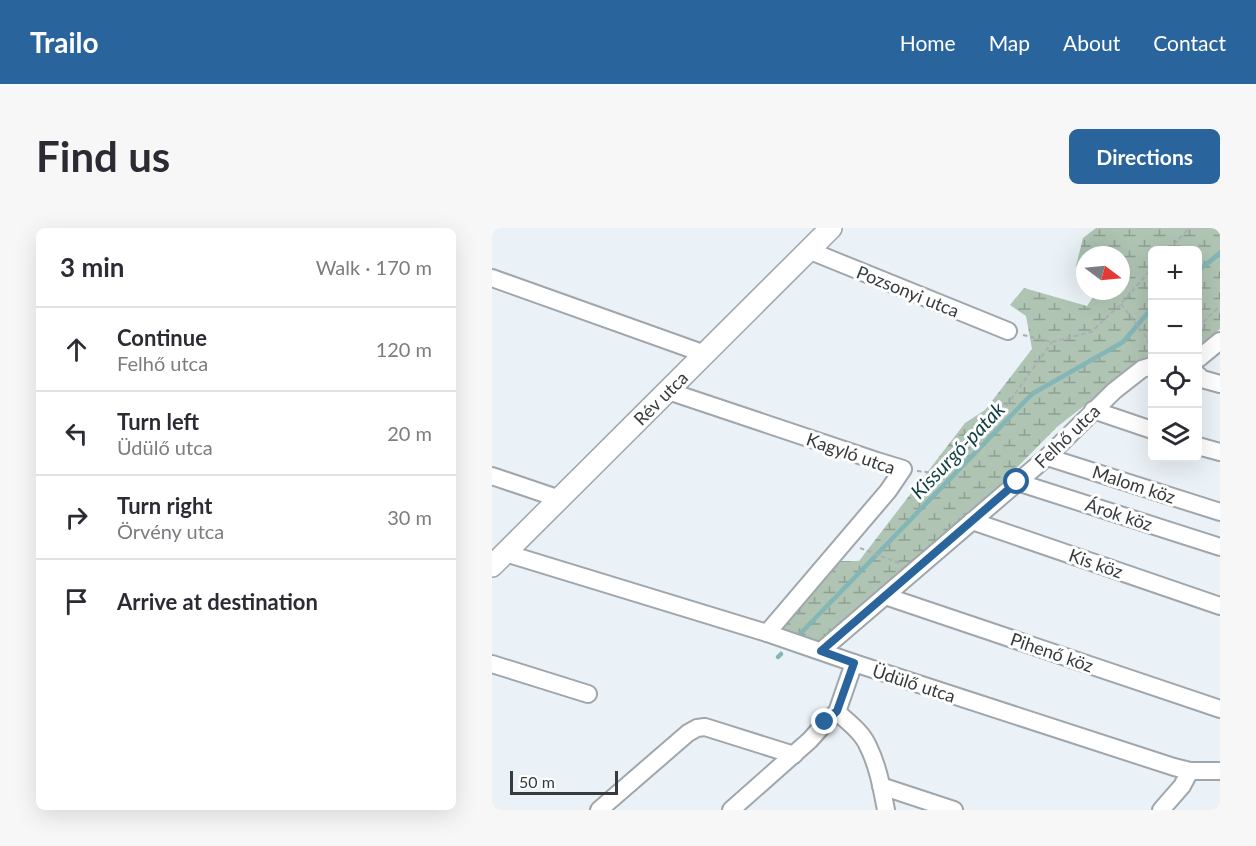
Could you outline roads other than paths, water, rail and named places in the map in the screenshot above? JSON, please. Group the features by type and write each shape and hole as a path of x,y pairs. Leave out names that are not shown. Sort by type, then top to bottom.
{"street":[{"name":"Rév utca","path":"499,560 831,228"},
{"name":"Pozsonyi utca","path":"808,250 1008,331"},
{"path":"492,278 705,354"},
{"path":"1202,355 1220,341"},
{"name":"Felhő utca","path":"821,651 1047,457 1114,391 1142,369 1148,367"},
{"path":"1202,379 1220,384"},
{"name":"Kagyló utca","path":"668,391 903,469 888,490 767,633"},
{"path":"1093,410 1148,429"},
{"path":"1202,448 1220,453"},
{"name":"Malom köz","path":"1047,457 1220,512"},
{"path":"492,476 560,499"},
{"name":"Árok köz","path":"1017,482 1220,547"},
{"name":"Kis köz","path":"972,521 1220,606"},
{"name":"Üdülő utca","path":"499,560 767,633 1174,767 1190,771 1220,771"},
{"name":"Pihenő köz","path":"885,596 1220,709"},
{"path":"731,810 794,755 837,711 854,663"},
{"path":"492,664 588,694"},
{"path":"837,711 857,730 868,745 886,810"},
{"path":"598,810 688,733 697,728 705,727 794,755"},
{"path":"1161,810 1182,786 1190,771"},
{"path":"881,786 954,810"}],"waterway":[{"name":"Kissurgó-patak","path":"1202,268 1220,253"},
{"name":"Kissurgó-patak","path":"799,635 1032,394 1123,342 1148,313"},
{"path":"778,657 781,654"}]}
